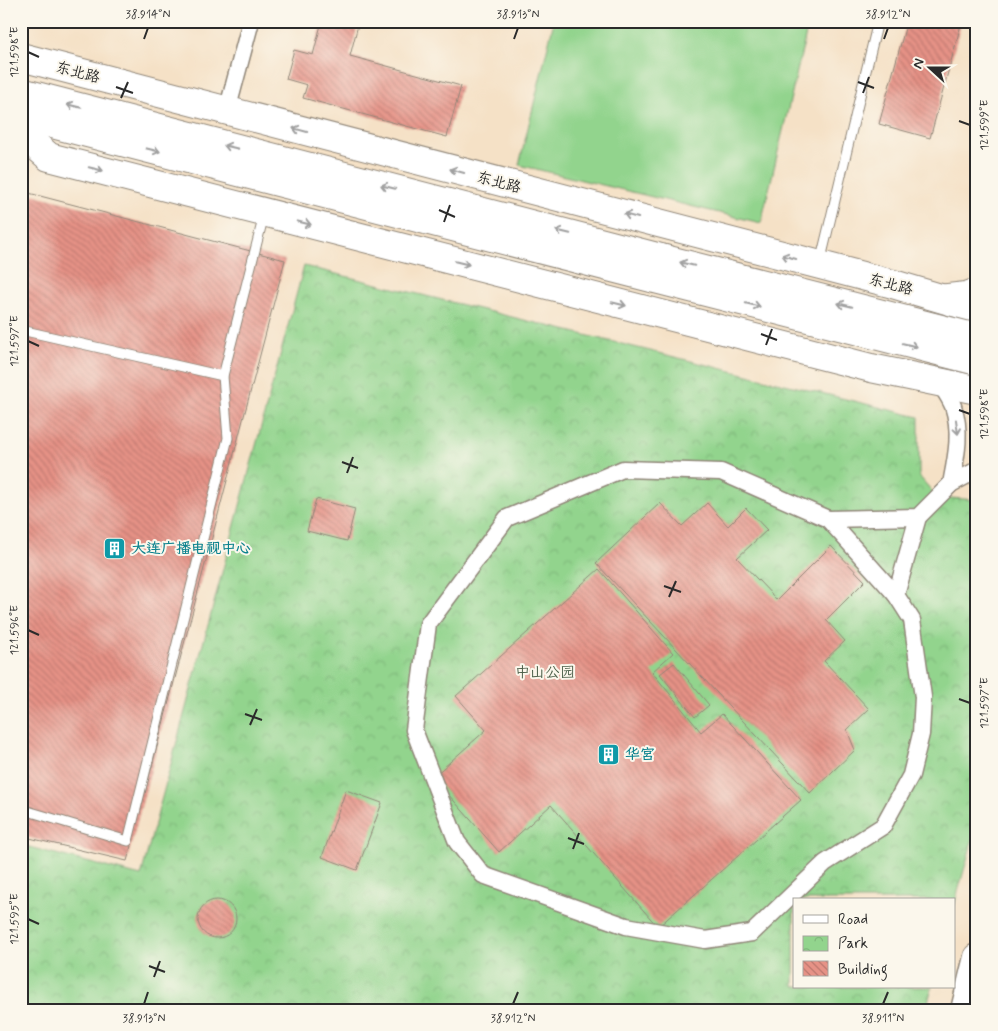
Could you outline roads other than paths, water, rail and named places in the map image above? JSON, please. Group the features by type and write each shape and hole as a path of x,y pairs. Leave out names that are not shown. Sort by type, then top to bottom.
{"highway":[{"name":"东北路","path":"21,58 820,265 977,309"},
{"path":"21,92 658,268 977,361"},
{"path":"21,116 658,268 884,316 977,338"},
{"path":"21,133 49,157 798,350 871,368 977,390"},
{"path":"718,329 740,244"},
{"path":"798,350 820,265"},
{"path":"884,316 940,321 977,320"}],"main road":[{"path":"21,150 49,157"},
{"path":"937,297 966,294 977,290"},
{"path":"964,1010 977,957"}],"street":[{"path":"227,111 250,21"},
{"path":"939,382 953,406 958,430 957,456 950,484"},
{"path":"623,469 721,472 828,519 896,595 912,620 923,697 921,734 911,775 883,826 825,863 752,933 705,940 626,926 483,875 456,842 414,730 428,624 507,518 623,469"},
{"path":"896,595 918,517 950,484 977,470"},
{"path":"828,519 918,517"}],"lane":[{"path":"820,265 878,21"},
{"path":"21,809 128,841 228,438 223,376 264,213"},
{"path":"21,330 223,376"}],"place":[{"name":"大连广播电视中心","path":"115,548"},
{"name":"华宫","path":"609,754"}],"park label":[{"name":"中山公园","path":"545,672"}]}
